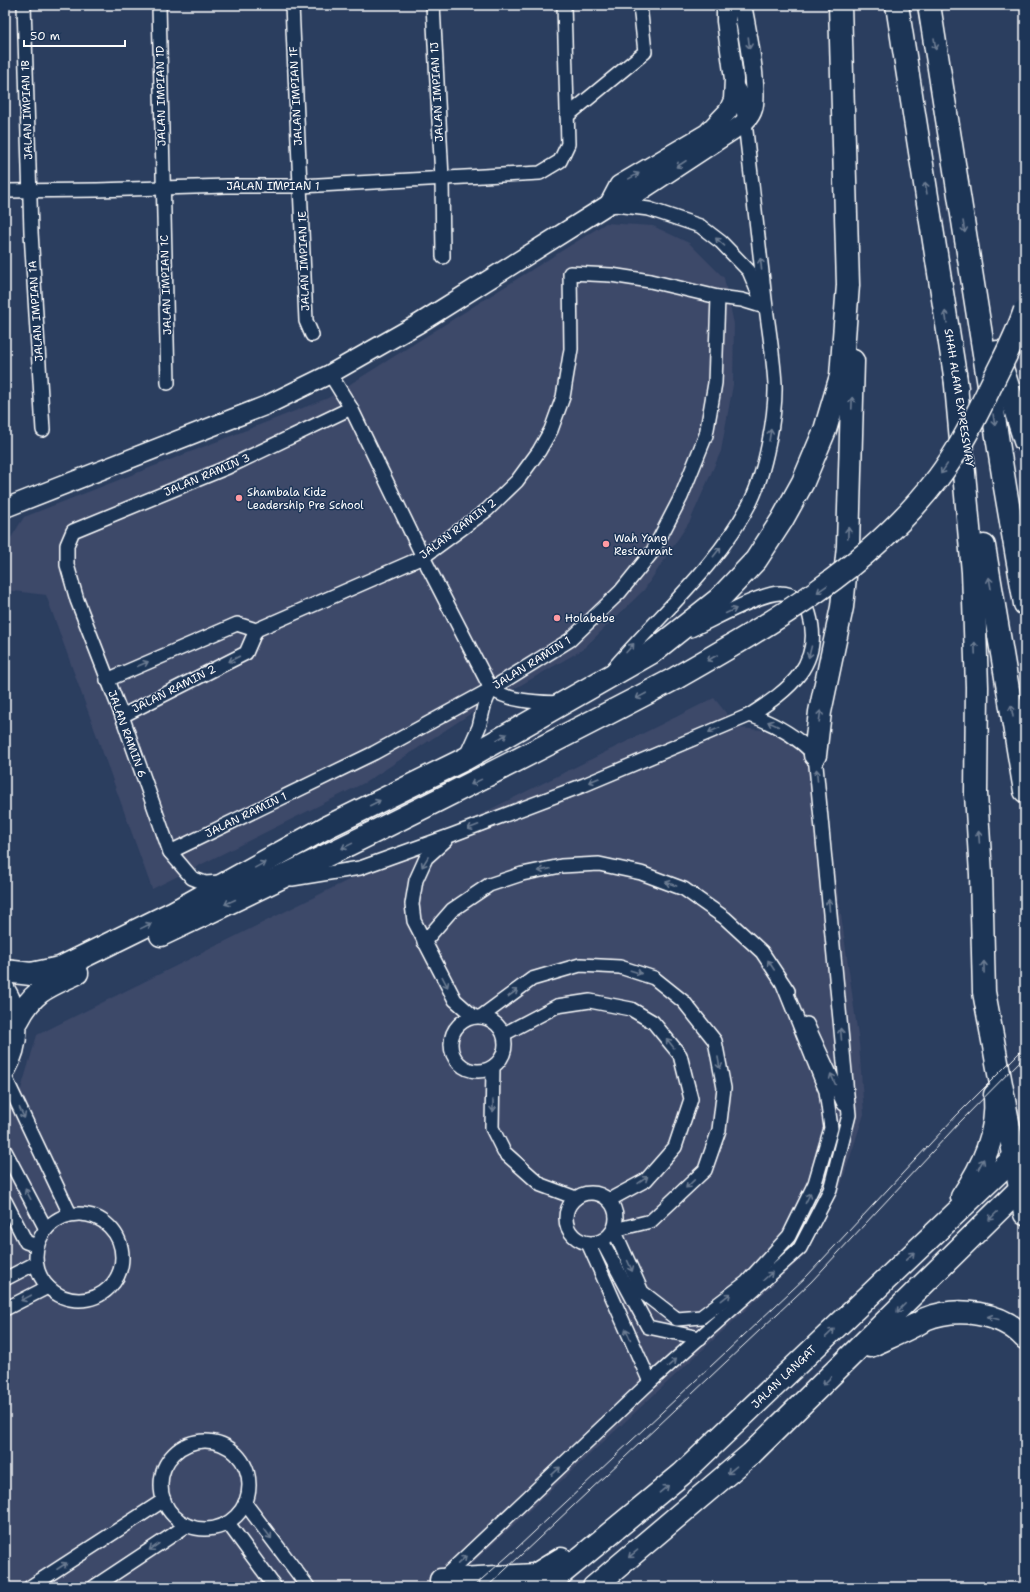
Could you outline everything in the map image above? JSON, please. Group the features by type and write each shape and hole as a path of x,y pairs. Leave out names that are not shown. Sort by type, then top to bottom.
{"highway":[{"path":"815,755 820,712 842,607 848,546 854,368 848,285 840,5"},
{"name":"SHAH ALAM EXPRESSWAY","path":"897,5 955,374 1025,791"},
{"path":"929,5 968,257 1025,604"},
{"path":"968,257 1006,385 1025,441"},
{"path":"5,971 31,974 60,968 174,912 327,827 465,758 651,653 671,639 719,599 756,560 782,520 803,482 826,430 841,376 848,285"},
{"path":"18,1020 32,998 51,985 274,882 520,760 676,678 764,628 824,588 868,553 907,516 938,478 959,446 983,401 1025,310"},
{"path":"946,1222 970,1186 988,1151 996,1108 984,992 981,874 976,794 977,687 973,572 955,374"},
{"path":"984,992 1020,1152 1025,1214"},
{"name":"JALAN LANGAT","path":"545,1587 682,1474 1020,1152"},
{"path":"594,1587 751,1454 855,1354 1023,1186"},
{"path":"855,1354 915,1326 925,1319 948,1313 974,1313 995,1318 1008,1323 1025,1338"},
{"path":"437,1584 535,1575 634,1514"}],"street":[{"name":"JALAN IMPIAN 1B","path":"24,5 30,191"},
{"name":"JALAN IMPIAN 1D","path":"160,5 163,188"},
{"name":"JALAN IMPIAN 1F","path":"292,5 301,186"},
{"name":"JALAN IMPIAN 1J","path":"433,5 442,178 443,257"},
{"path":"564,5 567,116"},
{"path":"567,116 645,52 640,5"},
{"path":"609,204 619,185 697,140 718,123 728,111 733,100 734,79 726,20 726,5"},
{"path":"5,508 267,405 330,374 418,324 609,204 627,200 745,122 754,108 754,86 742,5"},
{"path":"605,678 644,632 694,581 727,539 751,501 766,460 771,430 775,385 745,122 740,92 734,79"},
{"name":"JALAN IMPIAN 1","path":"5,191 227,186 301,186 540,173 560,161 568,144 567,116"},
{"name":"JALAN IMPIAN 1E","path":"301,186 306,322 312,335"},
{"name":"JALAN IMPIAN 1C","path":"163,188 168,383"},
{"name":"JALAN IMPIAN 1A","path":"30,191 43,430"},
{"path":"609,204 649,209 700,226 721,242 749,272 765,307"},
{"name":"JALAN RAMIN 2","path":"122,716 246,653 256,630 423,557 487,510 517,481 539,451 551,430 563,397 571,349 570,272 611,274 650,281 718,297"},
{"path":"718,297 742,300 765,307"},
{"name":"JALAN RAMIN 1","path":"170,852 374,753 491,689 570,640 620,592 653,550 682,496 706,434 715,383 718,297"},
{"path":"330,374 352,408 423,557 491,689 500,695 521,701 560,703"},
{"name":"JALAN RAMIN 3","path":"67,545 73,531 228,468 352,408"},
{"name":"JALAN RAMIN 6","path":"67,545 67,565 76,600 122,716 170,852 192,878 205,883 231,881"},
{"path":"274,882 360,868 584,785 750,715 770,702 801,673 810,657 813,641 812,626 808,609 793,595 782,592 767,594 671,639"},
{"path":"107,680 237,624 256,630"},
{"path":"465,758 479,727 484,706 491,689"},
{"path":"437,1584 650,1382 800,1248 830,1190 849,1115 815,755 792,734 772,723 750,715"},
{"path":"452,835 426,858 416,880 412,904 414,916 424,942 455,1000 477,1016 495,1022 504,1034 505,1043 504,1052 500,1061 493,1067 480,1071 473,1071 458,1063 454,1057 450,1041 454,1029 465,1019 477,1016 532,979 580,965 620,967 654,978 684,1002 715,1041 724,1088 719,1130 705,1170 651,1221 614,1230 602,1241 588,1243 574,1237 568,1226 566,1214 568,1208 576,1198 582,1194 596,1193 609,1200 617,1214 614,1230 642,1292 677,1319 701,1317 747,1282 789,1236 815,1183 831,1128 826,1091 783,984"},
{"path":"424,942 452,910 489,885 522,874 561,866 598,864 642,873 684,889 724,918 762,952 810,1028 849,1115"},
{"path":"5,988 12,1000 18,1020 18,1039 13,1058 5,1073"},
{"path":"504,1034 557,1006 590,1001 631,1009 653,1022 680,1055 691,1099 675,1147 646,1180 609,1200"},
{"path":"493,1067 492,1128 504,1152 541,1185 576,1198"},
{"path":"5,1077 70,1214"},
{"path":"5,1151 46,1229"},
{"path":"5,1200 26,1242 37,1246"},
{"path":"70,1214 89,1214 106,1222 114,1231 119,1240 122,1251 120,1271 110,1288 102,1294 88,1299 74,1300 64,1298 48,1287 40,1276 36,1263 37,1246 46,1229 57,1220 70,1214"},
{"path":"602,1241 648,1327 700,1338"},
{"path":"588,1243 650,1382"},
{"path":"5,1279 36,1263"},
{"path":"5,1309 48,1287"},
{"path":"208,1441 221,1445 232,1451 245,1468 249,1486 245,1503 238,1514 228,1523 208,1530 186,1526 172,1515 164,1500 161,1492 162,1474 170,1458 183,1447 208,1441"},
{"path":"30,1587 164,1500"},
{"path":"245,1503 308,1587"},
{"path":"228,1523 275,1587"},
{"path":"94,1587 186,1526"}],"shaded area":[{"path":"606,223 653,226 689,243 724,278 734,324 733,385 721,451 690,521 644,590 582,650 467,716 366,782 152,889 46,595 5,590 5,558 9,541 24,517 328,398"},
{"path":"714,698 738,728 764,730 819,757 859,1043 864,1114 840,1188 806,1254 466,1569 444,1587 5,1587 5,1098 21,1089 37,1035"}],"tram line":[{"path":"473,1587 517,1548 807,1276 956,1116 1025,1047"},
{"path":"487,1587 811,1282 959,1123 1025,1056"}],"place":[{"name":"Shambala Kidz Leadership Pre School","path":"239,498"},
{"name":"Wah Yang Restaurant","path":"606,544"},
{"name":"Holabebe","path":"557,618"}]}
